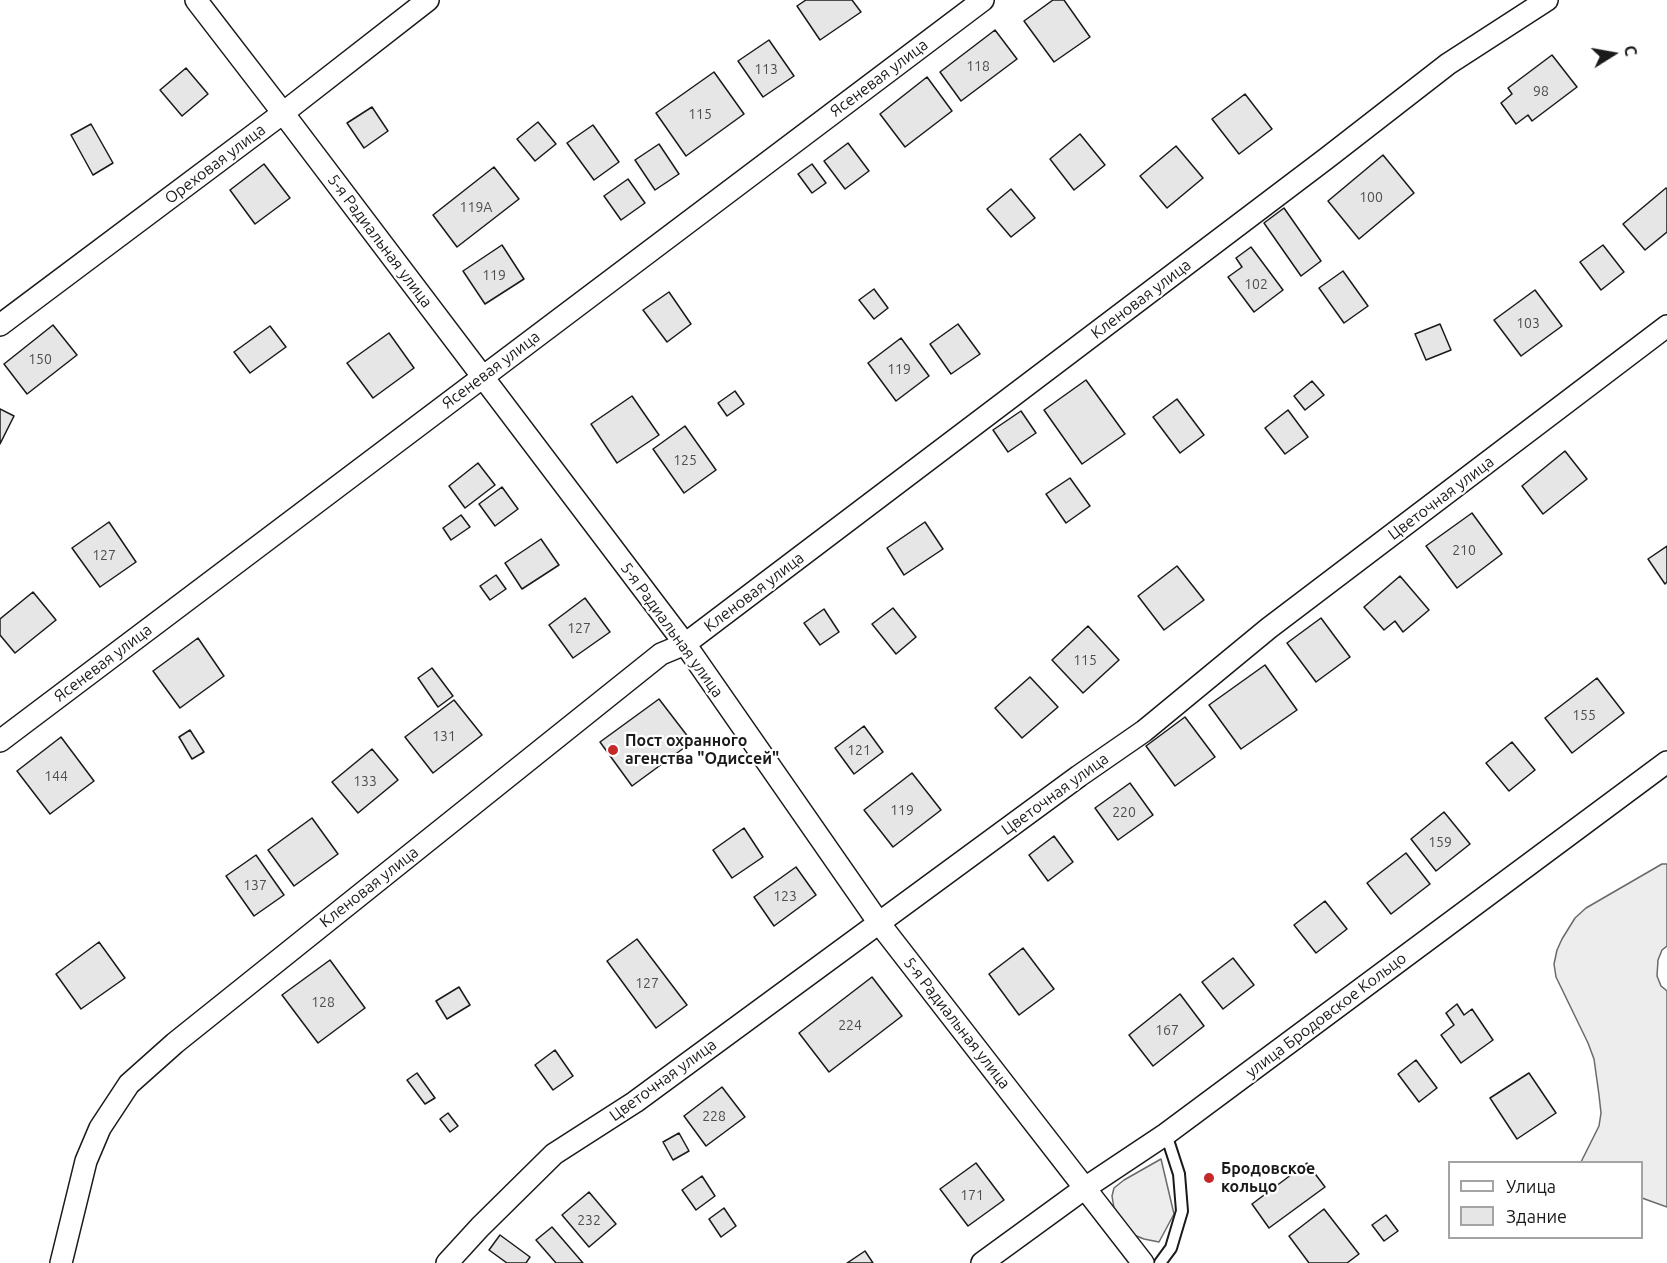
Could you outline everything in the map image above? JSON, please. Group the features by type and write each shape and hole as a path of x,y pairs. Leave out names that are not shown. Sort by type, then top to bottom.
{"street":[{"name":"5-я Радиальная улица","path":"196,0 685,644 879,923 1143,1263"},
{"name":"Ореховая улица","path":"0,326 283,113 428,0"},
{"name":"Ясеневая улица","path":"0,741 983,0"},
{"name":"Кленовая улица","path":"61,1263 86,1161 100,1128 129,1084 175,1043 661,654 685,644 1448,64 1547,0"},
{"name":"Цветочная улица","path":"447,1263 554,1154 635,1102 1144,730 1269,628 1667,326"},
{"name":"улица Бродовское Кольцо","path":"982,1263 1085,1188 1166,1134 1667,762"}],"lane":[{"path":"1160,1263 1171,1248 1182,1211 1179,1174 1166,1134"}],"shaded area":[{"path":"1662,864 1667,864 1667,946 1662,950 1658,960 1657,976 1661,986 1667,991 1667,1207 1643,1198 1643,1161 1582,1161 1599,1126 1601,1113 1594,1059 1556,977 1554,964 1562,939 1575,918 1586,908"},
{"path":"1161,1159 1174,1214 1159,1242 1134,1235 1114,1208 1112,1196 1114,1188 1124,1180"}],"building":[{"path":"806,0 852,0 861,12 820,40 797,6"},
{"path":"1053,0 1064,0 1090,37 1054,62 1024,21"},
{"path":"995,30 1017,59 961,101 940,72"},
{"path":"769,40 794,76 763,97 738,61"},
{"path":"1552,55 1577,87 1532,121 1528,115 1516,124 1501,103 1512,94 1508,88"},
{"path":"186,68 208,94 182,116 160,90"},
{"path":"714,72 744,114 686,156 656,113"},
{"path":"927,77 952,111 905,147 880,114"},
{"path":"1245,94 1272,129 1239,154 1212,119"},
{"path":"372,107 388,131 364,148 347,123"},
{"path":"538,122 556,144 535,161 517,139"},
{"path":"91,124 113,163 93,175 71,135"},
{"path":"593,125 619,162 594,180 567,143"},
{"path":"1080,134 1105,165 1074,190 1050,159"},
{"path":"848,143 869,171 845,189 824,161"},
{"path":"659,144 679,174 655,190 635,160"},
{"path":"1176,146 1203,178 1167,208 1140,176"},
{"path":"1383,155 1414,193 1359,239 1328,201"},
{"path":"264,164 290,198 255,224 230,190"},
{"path":"812,164 826,183 812,193 798,174"},
{"path":"494,167 519,199 457,247 433,215"},
{"path":"628,179 645,203 621,220 604,196"},
{"path":"1666,188 1667,232 1645,250 1623,224"},
{"path":"1011,189 1035,218 1011,237 987,209"},
{"path":"1284,208 1321,261 1301,276 1264,223"},
{"path":"502,245 524,279 485,304 463,271"},
{"path":"1603,245 1624,272 1601,290 1580,262"},
{"path":"1251,247 1283,290 1254,312 1228,277 1242,267 1236,258"},
{"path":"1343,271 1368,306 1344,323 1319,288"},
{"path":"874,289 888,308 874,319 859,300"},
{"path":"1535,290 1562,326 1521,356 1494,320"},
{"path":"669,292 691,324 667,342 643,310"},
{"path":"958,324 980,354 951,374 930,344"},
{"path":"1440,324 1451,350 1426,360 1415,334"},
{"path":"53,325 77,355 27,394 4,364"},
{"path":"270,326 286,347 250,373 234,352"},
{"path":"389,333 414,368 373,398 347,363"},
{"path":"901,338 929,376 896,401 868,363"},
{"path":"1086,380 1125,434 1082,464 1044,410"},
{"path":"1312,381 1324,395 1305,410 1294,396"},
{"path":"735,391 744,404 727,416 718,403"},
{"path":"632,396 659,435 617,463 591,424"},
{"path":"1177,399 1204,435 1180,453 1153,417"},
{"path":"0,409 14,416 0,444"},
{"path":"1288,410 1308,437 1285,454 1265,428"},
{"path":"1021,411 1036,433 1008,452 993,430"},
{"path":"685,426 716,470 684,493 653,449"},
{"path":"1565,451 1587,479 1543,514 1522,486"},
{"path":"478,463 495,485 465,508 449,486"},
{"path":"1070,478 1090,506 1066,523 1046,494"},
{"path":"502,487 518,509 495,526 479,504"},
{"path":"1472,513 1502,554 1457,588 1426,546"},
{"path":"461,515 470,527 451,540 443,528"},
{"path":"109,522 136,562 100,587 72,548"},
{"path":"925,522 943,549 904,575 887,548"},
{"path":"541,539 559,565 522,589 505,563"},
{"path":"1667,546 1667,582 1665,584 1648,559"},
{"path":"1177,566 1204,600 1164,630 1138,596"},
{"path":"496,575 506,589 490,600 480,586"},
{"path":"1400,576 1429,610 1403,632 1395,621 1384,630 1364,607"},
{"path":"33,592 56,620 15,653 0,635 0,619"},
{"path":"585,598 610,632 573,658 549,625"},
{"path":"893,608 916,637 896,654 872,624"},
{"path":"824,609 839,632 820,645 804,623"},
{"path":"1321,618 1350,657 1316,682 1287,643"},
{"path":"1088,626 1119,660 1083,693 1052,660"},
{"path":"198,638 224,676 180,708 153,671"},
{"path":"1265,665 1297,710 1241,749 1209,705"},
{"path":"432,668 453,696 438,707 418,678"},
{"path":"1030,677 1058,707 1022,738 995,708"},
{"path":"1597,678 1624,713 1572,753 1545,718"},
{"path":"659,699 692,742 632,786 600,742"},
{"path":"454,700 482,735 433,773 405,737"},
{"path":"1185,717 1215,757 1175,786 1146,746"},
{"path":"864,726 883,752 854,774 835,748"},
{"path":"190,730 204,752 192,759 179,737"},
{"path":"61,737 94,781 50,814 17,771"},
{"path":"1512,742 1535,770 1509,791 1486,763"},
{"path":"372,749 398,780 358,813 332,782"},
{"path":"912,773 941,810 893,847 864,810"},
{"path":"1130,783 1153,815 1118,840 1095,808"},
{"path":"1444,812 1470,844 1436,871 1411,839"},
{"path":"312,818 338,854 294,886 268,850"},
{"path":"744,828 763,857 732,878 713,850"},
{"path":"1054,836 1073,862 1048,881 1029,855"},
{"path":"1406,853 1430,884 1391,914 1367,883"},
{"path":"256,855 284,895 254,916 226,876"},
{"path":"796,867 816,895 774,926 754,897"},
{"path":"1325,901 1347,929 1316,953 1294,925"},
{"path":"637,939 687,1005 656,1028 607,961"},
{"path":"99,942 125,978 81,1009 56,974"},
{"path":"1023,948 1054,989 1019,1015 989,974"},
{"path":"1233,958 1254,985 1223,1009 1202,982"},
{"path":"330,960 365,1008 318,1043 282,995"},
{"path":"872,977 902,1016 829,1072 799,1033"},
{"path":"459,987 470,1005 447,1019 436,1001"},
{"path":"1180,994 1204,1026 1153,1066 1129,1035"},
{"path":"1457,1004 1464,1015 1472,1009 1493,1040 1461,1063 1441,1035 1454,1025 1446,1013"},
{"path":"555,1050 573,1076 553,1090 535,1065"},
{"path":"1416,1060 1437,1088 1419,1102 1398,1074"},
{"path":"417,1073 435,1098 425,1104 407,1080"},
{"path":"1529,1073 1556,1113 1517,1139 1490,1098"},
{"path":"722,1087 745,1117 706,1146 684,1116"},
{"path":"448,1113 458,1126 450,1132 440,1119"},
{"path":"679,1133 689,1151 673,1160 663,1142"},
{"path":"976,1163 1004,1200 968,1226 940,1189"},
{"path":"1307,1163 1325,1187 1269,1228 1252,1204"},
{"path":"702,1176 715,1196 696,1210 682,1190"},
{"path":"589,1192 616,1224 589,1247 562,1215"},
{"path":"724,1208 736,1226 721,1237 709,1219"},
{"path":"1324,1209 1359,1254 1347,1263 1309,1263 1289,1236"},
{"path":"1386,1215 1398,1231 1384,1241 1372,1225"},
{"path":"552,1227 583,1263 556,1263 536,1240"},
{"path":"500,1235 530,1257 526,1263 507,1263 489,1250"},
{"path":"865,1251 873,1263 847,1263"}],"place":[{"name":"Пост охранного агенства \"Одисcей\"","path":"613,750"},
{"name":"Бродовское кольцо","path":"1209,1178"}]}
